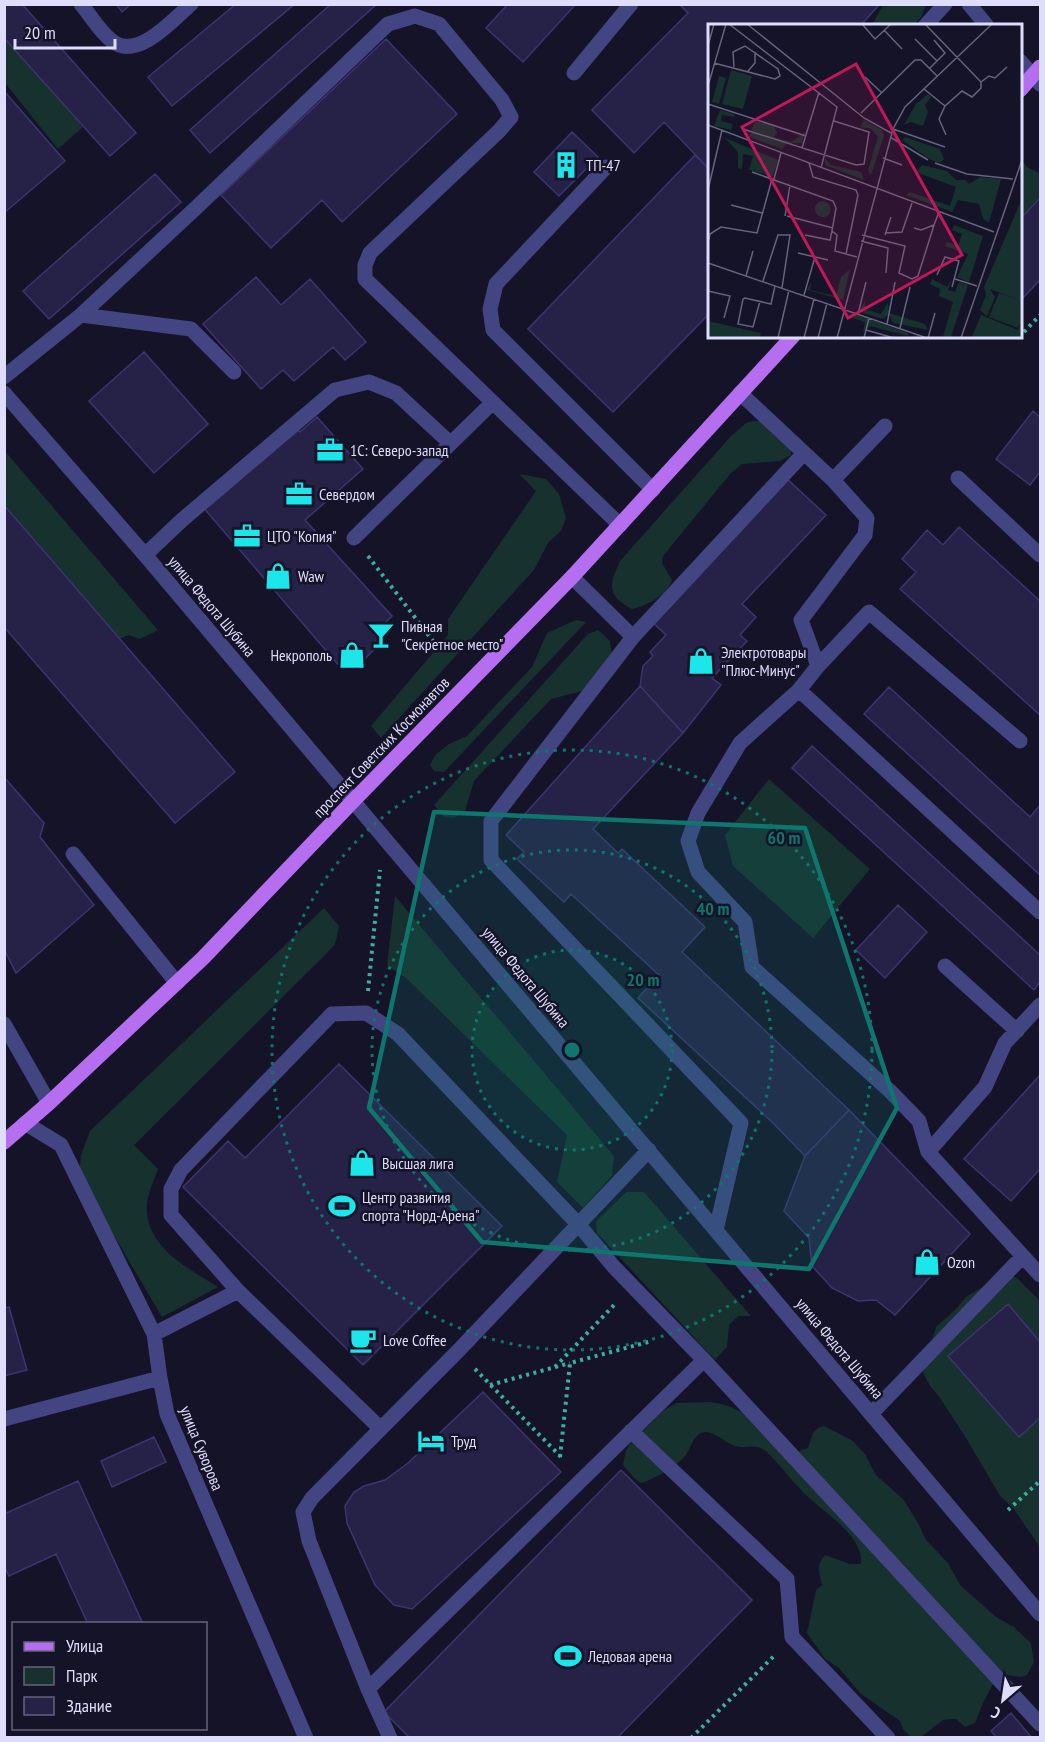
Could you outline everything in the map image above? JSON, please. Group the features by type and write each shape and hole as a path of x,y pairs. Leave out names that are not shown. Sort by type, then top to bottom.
{"main road":[{"path":"1021,89 1038,76"},
{"name":"проспект Советских Космонавтов","path":"4,1142 49,1103 203,958 572,578 791,338"}],"street":[{"path":"81,4 113,42 128,47 145,44 191,4"},
{"path":"574,73 631,4"},
{"path":"927,24 945,4"},
{"path":"969,4 985,24"},
{"path":"4,377 81,315 200,205 388,24 415,16 439,24 502,100 511,117 370,253 365,265 365,279 620,525"},
{"path":"1021,62 1038,76"},
{"path":"606,167 496,284 490,309 493,330 653,490"},
{"path":"81,315 191,329 234,372"},
{"path":"145,555 182,520 334,390 369,382 396,393 450,443"},
{"name":"улица Федота Шубина","path":"4,393 145,555 1041,1614"},
{"path":"740,393 833,480 867,518 865,535 801,620 818,666"},
{"path":"354,538 492,403"},
{"path":"833,480 885,426"},
{"path":"716,1230 741,1123 491,860 491,821 633,637 804,453"},
{"path":"958,478 1040,553"},
{"path":"572,578 633,637"},
{"path":"1020,741 869,612 818,666 799,690 740,743 698,813 688,841 698,872 745,922 752,967 890,1090 919,1121 928,1152 1023,1256 1038,1268"},
{"path":"799,690 1041,912"},
{"path":"73,854 177,983"},
{"path":"945,966 1017,1031"},
{"path":"928,1152 985,1087 1005,1043 1041,1005"},
{"path":"380,1428 238,1291 171,1215 171,1190 181,1170 332,1014 366,1013 398,1034 578,1224 633,1287 704,1360 1041,1724"},
{"path":"4,1024 49,1103"},
{"name":"улица Суворова","path":"25,1123 61,1145 154,1334 167,1414 306,1737"},
{"path":"390,1737 368,1689 309,1541 303,1512 312,1498 458,1351 649,1150"},
{"path":"871,1414 1023,1256"},
{"path":"154,1334 238,1291"},
{"path":"368,1689 704,1360"},
{"path":"4,1419 160,1378"},
{"path":"631,1431 787,1579 792,1637 888,1737"}],"path":[{"path":"1024,332 1041,315"},
{"path":"354,538 433,641"},
{"path":"366,1013 381,868"},
{"path":"555,1367 633,1287"},
{"path":"490,1385 679,1334"},
{"path":"458,1351 583,1480"},
{"path":"560,1457 570,1363"},
{"path":"1008,1510 1041,1481"},
{"path":"691,1737 792,1637"}],"highlighted area":[{"path":"434,812 805,828 897,1108 809,1269 482,1242 369,1108"}],"green space":[{"path":"883,4 926,5 915,24 873,24"},
{"path":"5,39 83,127 58,149 5,83"},
{"path":"1021,159 1027,167 1040,173 1040,198 1021,219"},
{"path":"760,421 791,448 791,455 780,461 742,464 731,473 663,556 662,563 672,580 666,590 656,599 638,608 632,609 624,604 612,589 620,561 731,436 746,423"},
{"path":"4,450 158,630 140,639 128,635 120,639 5,505"},
{"path":"519,474 546,479 559,494 566,518 561,531 548,543 534,570 381,738 371,726 448,635 448,619 536,491"},
{"path":"576,620 586,622 444,772 434,771 430,765 435,755 449,744 467,736 532,667 547,633"},
{"path":"598,630 610,641 613,662 593,688 551,699 474,781 465,811 454,818 443,816 434,805 588,634"},
{"path":"769,779 870,869 813,938 733,866 725,835"},
{"path":"395,896 614,1156 612,1176 583,1208 557,1182 567,1135 405,977 387,966"},
{"path":"324,908 339,926 335,944 134,1145 158,1169 147,1201 148,1220 153,1233 170,1255 218,1287 162,1317 79,1176 81,1155 90,1131"},
{"path":"626,1192 644,1192 751,1316 738,1316 729,1325 727,1347 715,1360 597,1233 596,1221"},
{"path":"1005,1273 1017,1278 1040,1301 1040,1547 1013,1508 1000,1496 923,1372 936,1327 966,1297"},
{"path":"710,1402 735,1409 746,1415 797,1455 801,1450 808,1448 813,1433 824,1426 853,1441 865,1454 876,1475 903,1499 926,1540 948,1563 960,1585 996,1617 1014,1627 1031,1643 1034,1662 1027,1675 999,1677 982,1705 975,1723 965,1727 956,1719 943,1720 921,1737 911,1737 903,1729 900,1721 861,1694 839,1668 825,1659 807,1633 816,1590 822,1585 820,1562 825,1555 850,1564 861,1564 860,1553 849,1534 804,1493 766,1451 758,1447 735,1446 705,1432 695,1438 685,1456 676,1465 647,1481 641,1483 635,1479 623,1465 626,1450 631,1443 664,1410 677,1403"}],"building":[{"path":"4,4 22,4 136,133 110,156 4,38"},
{"path":"116,4 131,4 122,12"},
{"path":"236,4 295,4 172,106 148,77"},
{"path":"331,4 377,4 210,153 190,130"},
{"path":"508,4 576,4 523,62 486,28"},
{"path":"679,4 880,4 862,24 708,24 708,168 664,122 634,153 592,110 688,13"},
{"path":"386,39 457,114 342,222 322,200 271,248 221,195"},
{"path":"4,91 65,161 4,213"},
{"name":"ТП-47","path":"572,132 598,157 559,196 534,172"},
{"path":"695,155 708,168 708,315 613,412 528,329"},
{"path":"155,174 181,202 49,319 23,291"},
{"path":"1040,198 1040,280 1021,300 1021,218"},
{"path":"256,277 281,305 310,279 366,342 345,360 333,347 294,381 283,370 261,389 203,324"},
{"path":"144,352 208,424 154,473 89,401"},
{"path":"1033,411 1040,417 1040,472 1030,485 996,459"},
{"path":"317,417 363,469 305,520 392,616 380,628 384,639 357,667 341,668 202,506 295,427 300,432"},
{"path":"785,477 826,515 742,604 756,617 740,635 747,641 712,678 721,685 683,733 640,686 643,666 653,656 650,652 666,635 651,621"},
{"path":"4,505 235,772 175,823 4,627"},
{"path":"959,527 1040,601 1040,715 900,589 916,572 902,559 927,530 943,545"},
{"path":"640,686 683,733 593,829 618,853 622,849 705,927 682,952 849,1110 805,1156 772,1122 638,998 659,975 571,894 564,902 517,859 524,852 506,835"},
{"path":"889,687 1030,817 1040,805 1040,875 864,714"},
{"path":"812,746 1040,955 1040,982 1034,990 792,768"},
{"path":"4,777 44,823 40,837 94,905 16,973 4,949"},
{"path":"898,905 927,932 885,978 856,950"},
{"name":"Центр развития спорта \"Норд-Арена\"","path":"339,1064 502,1226 363,1365 183,1187 228,1141 245,1158"},
{"path":"1040,1075 1040,1169 1011,1201 964,1159"},
{"path":"849,1110 970,1234 895,1315 876,1300 858,1301 832,1288 812,1266 809,1238 784,1211 805,1156"},
{"path":"1008,1304 1040,1342 1040,1418 1019,1437 948,1356"},
{"path":"9,1307 27,1370 4,1376 4,1308"},
{"path":"483,1392 561,1472 412,1609 394,1605 375,1585 347,1523 345,1506 354,1492 364,1486 385,1480 408,1463"},
{"path":"154,1437 166,1462 112,1487 101,1461"},
{"name":"Ледовая арена","path":"621,1470 752,1600 617,1738 410,1738 384,1712"},
{"path":"78,1481 142,1622 87,1622 56,1554 9,1576 4,1566 4,1514"},
{"path":"1011,1713 1032,1738 997,1738 991,1731"}],"place":[{"name":"ТП-47","path":"566,165"},
{"name":"1С: Северо-запад","path":"330,450"},
{"name":"Севердом","path":"299,494"},
{"name":"ЦТО \"Копия\"","path":"247,536"},
{"name":"Waw","path":"278,576"},
{"name":"Пивная \"Секретное место\"","path":"381,635"},
{"name":"Некрополь","path":"352,655"},
{"name":"Электротовары \"Плюс-Минус\"","path":"701,661"},
{"name":"Высшая лига","path":"362,1163"},
{"name":"Центр развития спорта \"Норд-Арена\"","path":"342,1206"},
{"name":"Ozon","path":"927,1262"},
{"name":"Love Coffee","path":"363,1340"},
{"name":"Труд","path":"431,1441"},
{"name":"Ледовая арена","path":"568,1656"}]}
